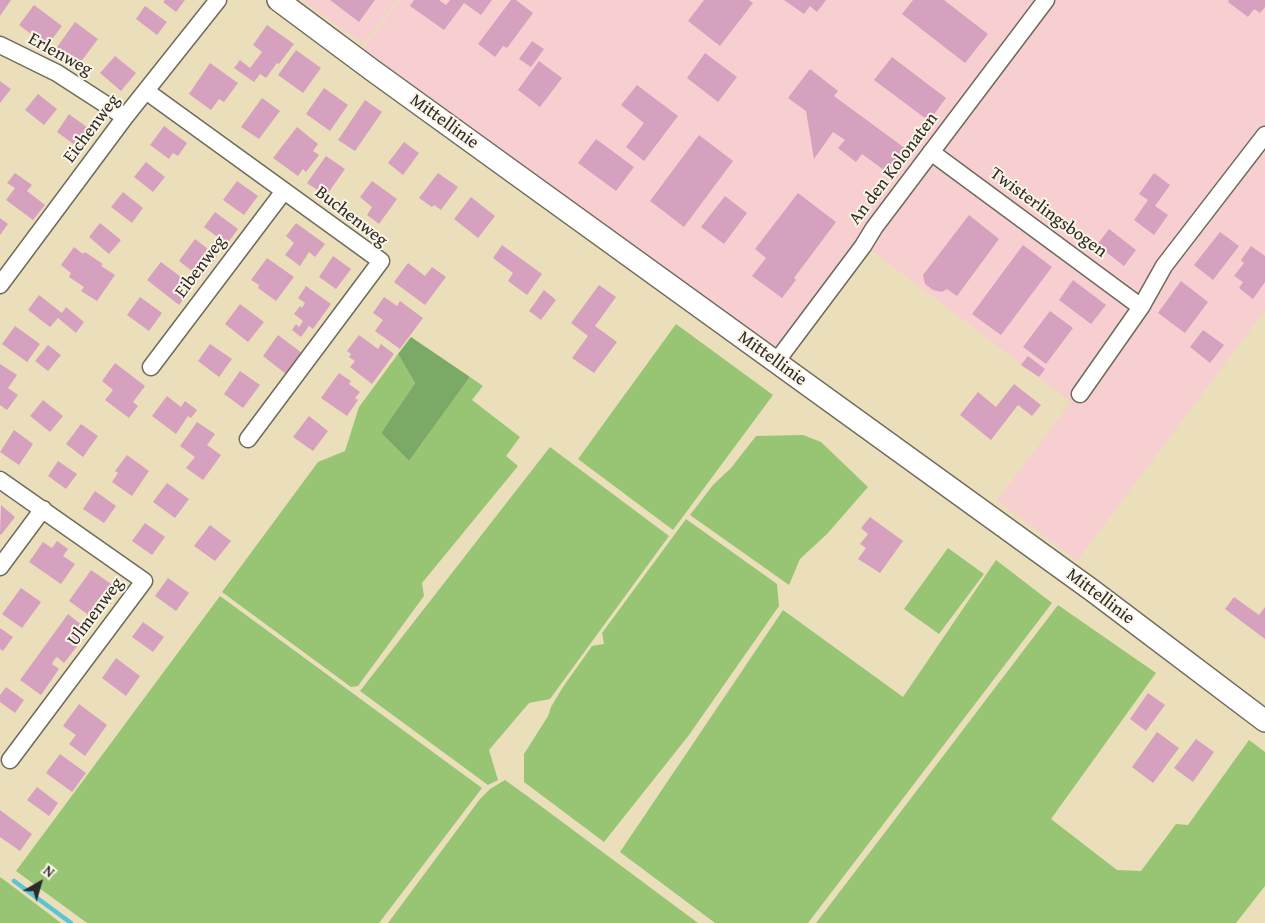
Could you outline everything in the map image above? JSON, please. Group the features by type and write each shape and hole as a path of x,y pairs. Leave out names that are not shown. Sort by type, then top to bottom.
{"street":[{"name":"Eichenweg","path":"3,275 218,0"},
{"name":"Mittellinie","path":"278,0 1093,591 1265,721"},
{"name":"An den Kolonaten","path":"776,362 1046,0"},
{"name":"Erlenweg","path":"0,45 58,73 125,117"},
{"name":"Buchenweg","path":"146,91 381,261 248,439"},
{"path":"1080,394 1141,307 1164,266 1265,135"},
{"name":"Twisterlingsbogen","path":"931,152 1141,307"},
{"name":"Eibenweg","path":"151,367 284,191"},
{"name":"Ulmenweg","path":"0,480 144,581 10,760"},
{"path":"0,567 43,509"}],"shaded area":[{"path":"301,0 398,0 363,44"},
{"path":"400,0 1265,0 1265,310 1077,561 997,500 1071,402 865,245 776,362 356,58"}],"green space":[{"path":"676,324 773,395 673,530 578,459"},
{"path":"411,337 470,377 409,461 381,433 415,383 398,354"},
{"path":"398,354 415,383 381,433 409,461 470,377 483,386 472,400 520,437 506,456 518,466 422,583 424,596 358,686 351,687 222,592 318,462 345,451 359,407"},
{"path":"803,435 821,442 868,487 827,534 800,559 789,585 690,515 713,485 731,468 756,436"},
{"path":"550,447 669,536 550,699 529,703 489,750 498,780 488,785 360,691"},
{"path":"686,519 777,584 779,606 689,735 604,842 524,782 524,754 548,716 563,687 592,646 604,644 602,633"},
{"path":"948,548 984,574 939,634 904,609"},
{"path":"996,560 1052,603 808,923 715,923 620,852 783,610 903,697"},
{"path":"220,596 482,788 379,923 87,923 16,871"},
{"path":"1058,605 1156,673 1051,819 1117,870 1141,871 1176,824 1188,825 1249,740 1265,752 1265,886 1236,923 816,923"},
{"path":"505,780 698,923 388,923 480,799 490,789"},
{"path":"0,877 7,882 61,923 0,923"}],"building":[{"path":"0,0 11,0 0,16"},
{"path":"165,0 185,0 176,12 163,2"},
{"path":"330,0 375,0 359,22"},
{"path":"414,0 439,0 446,5 450,0 492,0 481,15 464,3 444,30 410,6"},
{"path":"511,0 516,0 533,13 507,48 503,46 495,57 478,44"},
{"path":"704,0 749,0 753,3 720,46 688,21"},
{"path":"784,0 826,0 817,12 810,6 804,14"},
{"path":"913,0 944,0 988,34 965,63 902,14"},
{"path":"1229,0 1265,0 1265,7 1260,13 1254,9 1248,17 1228,2"},
{"path":"34,5 62,26 47,46 19,25"},
{"path":"145,6 167,22 157,35 136,19"},
{"path":"75,22 98,39 80,63 57,47"},
{"path":"267,25 294,44 266,78 260,74 254,82 234,68 240,60 250,68 262,52 253,45"},
{"path":"532,41 544,49 531,67 519,59"},
{"path":"296,50 321,68 303,93 278,75"},
{"path":"705,53 737,77 718,102 687,78"},
{"path":"115,56 136,73 121,91 100,73"},
{"path":"892,57 946,98 929,121 874,80"},
{"path":"539,61 562,78 540,107 518,90"},
{"path":"210,63 238,83 224,102 219,99 211,110 189,94"},
{"path":"810,69 838,91 834,96 906,149 888,173 862,154 856,162 838,148 845,140 833,132 814,159 806,111 788,98"},
{"path":"0,81 11,89 0,103"},
{"path":"637,85 678,116 644,161 626,147 644,123 621,105"},
{"path":"324,88 348,105 330,131 306,114"},
{"path":"38,94 57,109 44,125 25,110"},
{"path":"262,98 280,111 259,139 241,127"},
{"path":"365,100 382,112 355,151 338,140"},
{"path":"69,114 92,131 79,148 57,132"},
{"path":"164,126 187,143 178,156 173,153 169,159 150,145"},
{"path":"297,127 318,144 313,151 319,155 306,172 303,169 298,176 273,158"},
{"path":"699,135 733,161 684,227 650,201"},
{"path":"596,139 634,167 616,191 578,163"},
{"path":"404,142 419,153 403,175 388,163"},
{"path":"326,156 345,169 326,196 307,183"},
{"path":"146,162 165,177 153,192 134,177"},
{"path":"15,173 32,185 27,191 45,205 33,220 6,200 15,188 7,183"},
{"path":"438,173 458,187 441,210 434,205 432,207 419,198"},
{"path":"1154,173 1170,185 1155,206 1168,215 1154,235 1134,220 1148,200 1139,194"},
{"path":"237,181 258,196 244,215 223,200"},
{"path":"372,181 397,199 379,224 367,215 372,207 360,197"},
{"path":"123,192 143,208 132,223 111,207"},
{"path":"798,193 836,222 794,278 796,280 782,298 752,276 766,258 755,249"},
{"path":"725,196 747,213 724,244 701,227"},
{"path":"471,197 495,216 478,238 454,219"},
{"path":"215,212 238,229 227,244 204,227"},
{"path":"969,215 999,239 957,296 947,289 942,292 933,290 925,284 923,275"},
{"path":"0,218 8,224 0,235"},
{"path":"100,223 121,240 109,254 89,237"},
{"path":"296,223 325,244 315,257 309,252 300,266 285,255 294,243 286,236"},
{"path":"1109,229 1136,250 1124,266 1097,245"},
{"path":"1220,232 1239,246 1213,280 1194,265"},
{"path":"195,239 217,256 201,278 179,261"},
{"path":"502,245 542,274 527,295 508,281 513,273 493,258"},
{"path":"1023,245 1052,267 1001,335 972,314"},
{"path":"1251,246 1265,256 1265,282 1253,299 1239,288 1243,282 1234,276 1244,263 1241,260"},
{"path":"74,247 103,264 101,266 115,275 97,301 81,291 84,287 69,277 71,273 61,265"},
{"path":"333,256 351,269 336,289 319,277"},
{"path":"267,258 294,277 276,301 258,288 259,285 251,280"},
{"path":"161,262 193,286 179,305 147,280"},
{"path":"408,263 425,276 432,267 446,277 425,305 394,282"},
{"path":"1073,280 1106,305 1091,324 1059,300"},
{"path":"1181,281 1208,302 1185,333 1158,313"},
{"path":"599,285 616,297 595,326 617,342 594,373 572,358 588,336 571,323"},
{"path":"306,286 331,304 313,329 309,326 301,337 292,330 296,324 299,327 303,321 294,314 305,303 298,298"},
{"path":"544,290 556,300 541,320 529,311"},
{"path":"39,295 62,313 66,307 84,322 76,333 58,318 50,327 28,310"},
{"path":"140,297 162,313 149,331 127,315"},
{"path":"384,297 397,306 400,301 423,318 400,349 375,331 383,320 373,313"},
{"path":"240,304 264,322 248,342 225,324"},
{"path":"1050,311 1073,328 1046,364 1023,347"},
{"path":"15,326 40,344 27,362 2,344"},
{"path":"1203,330 1224,345 1210,363 1190,347"},
{"path":"278,335 302,353 286,374 263,356"},
{"path":"359,335 378,349 381,344 394,354 372,384 350,367 355,361 349,357 351,354 347,351"},
{"path":"210,344 232,359 219,377 198,361"},
{"path":"48,345 61,355 48,371 35,361"},
{"path":"1028,356 1045,369 1039,377 1021,365"},
{"path":"115,363 145,386 133,402 138,406 129,418 105,400 113,390 102,381"},
{"path":"0,364 17,375 8,388 18,395 7,410 0,405"},
{"path":"240,371 260,385 243,408 224,394"},
{"path":"339,373 351,381 349,384 360,392 355,398 358,400 347,416 321,398"},
{"path":"1014,384 1041,405 1032,416 1018,405 991,440 960,415 978,392 996,407"},
{"path":"167,396 181,407 185,401 197,410 191,418 188,416 176,434 152,416"},
{"path":"43,400 63,416 50,432 30,416"},
{"path":"309,416 328,431 313,451 293,437"},
{"path":"197,422 215,434 207,445 221,455 203,480 186,468 195,457 180,446"},
{"path":"81,424 98,436 83,457 66,444"},
{"path":"14,430 33,444 19,465 0,452"},
{"path":"127,455 149,471 132,496 112,482 118,473 115,471"},
{"path":"58,461 77,474 66,489 48,476"},
{"path":"167,483 189,499 175,518 153,502"},
{"path":"95,491 116,506 104,523 83,509"},
{"path":"1,505 15,517 1,535 0,534"},
{"path":"870,517 903,541 880,573 858,559 866,548 860,544 868,534 861,528"},
{"path":"145,523 165,537 152,555 132,541"},
{"path":"210,525 231,541 215,561 194,546"},
{"path":"57,541 68,549 63,556 75,564 61,584 29,562 43,542 52,548"},
{"path":"91,570 114,586 108,593 113,597 103,611 97,606 90,616 69,601"},
{"path":"168,578 189,593 176,611 155,596"},
{"path":"21,588 41,602 22,628 2,614"},
{"path":"1234,597 1259,615 1265,607 1265,639 1225,609"},
{"path":"68,614 83,626 79,631 85,636 64,663 57,657 54,660 52,664 59,669 41,695 20,680"},
{"path":"143,622 164,637 153,652 132,637"},
{"path":"0,628 13,637 3,651 0,649"},
{"path":"116,658 140,676 126,696 102,678"},
{"path":"6,687 24,700 15,713 0,702 0,695"},
{"path":"1148,693 1165,705 1146,731 1130,719"},
{"path":"79,704 107,725 85,756 69,744 76,735 63,726"},
{"path":"1157,732 1179,748 1153,783 1132,767"},
{"path":"1196,739 1214,752 1193,782 1174,768"},
{"path":"60,754 86,773 72,792 46,773"},
{"path":"37,787 58,803 49,816 27,800"},
{"path":"0,810 32,834 20,851 0,837"}],"waterway":[{"path":"14,881 71,923"}]}
